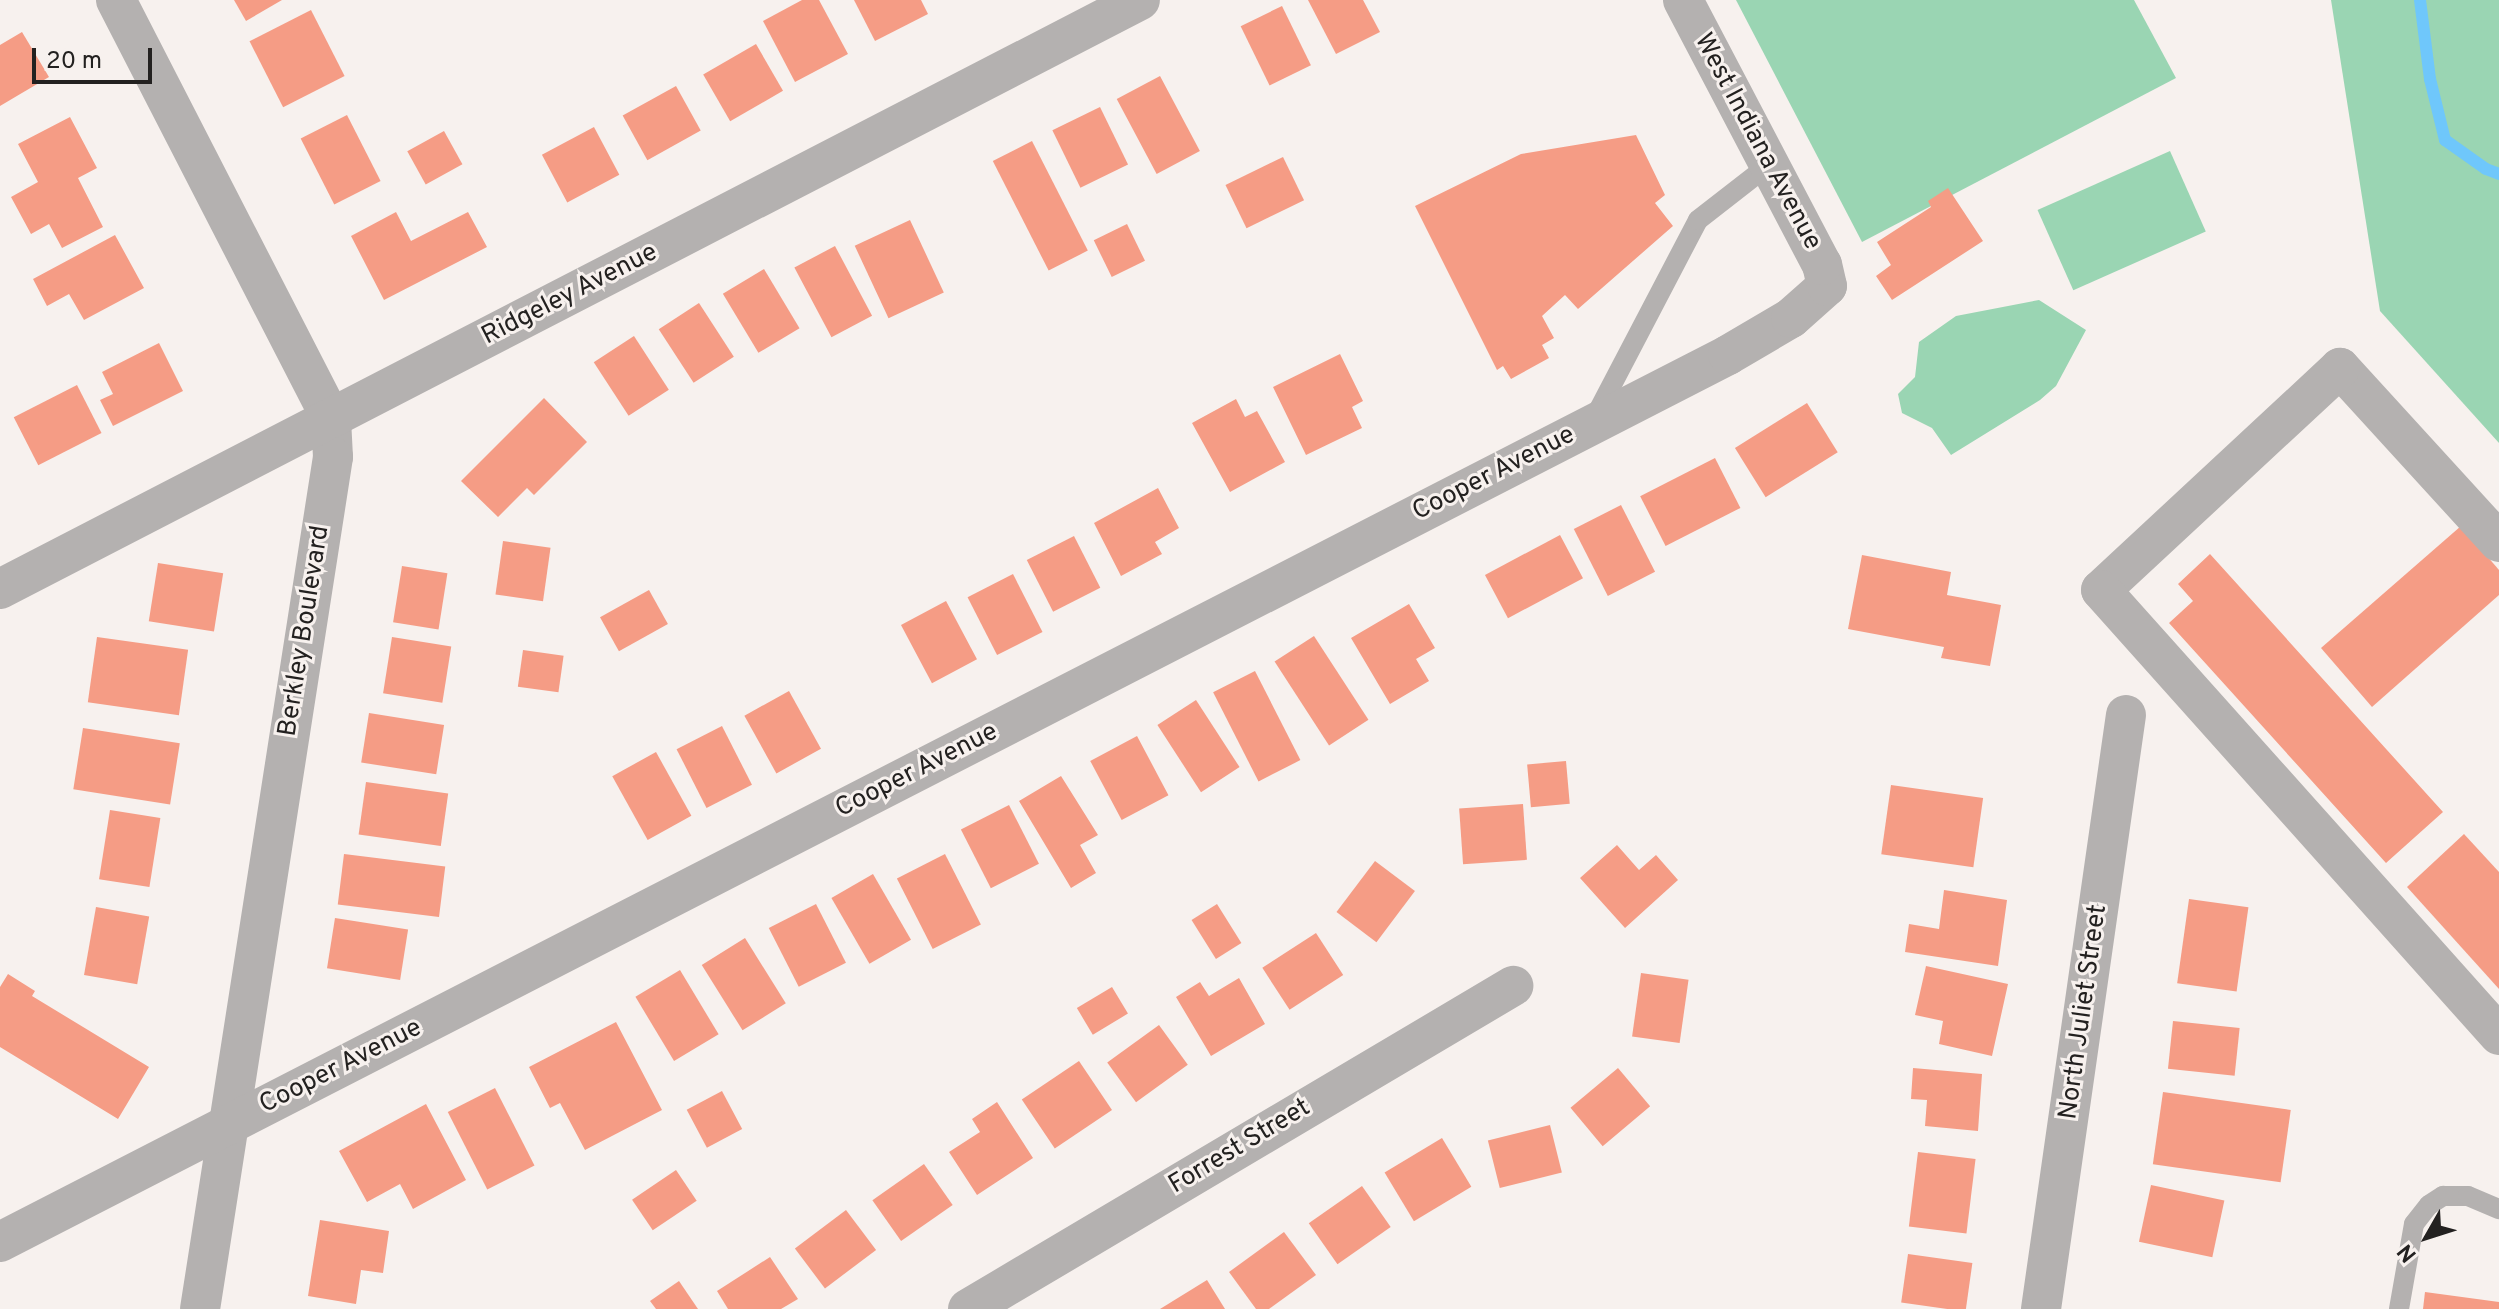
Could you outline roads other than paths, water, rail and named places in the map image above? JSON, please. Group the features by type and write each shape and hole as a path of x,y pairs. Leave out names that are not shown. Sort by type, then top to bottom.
{"street":[{"name":"Berkley Boulevard","path":"116,0 331,419 333,457 200,1309"},
{"name":"Ridgeley Avenue","path":"0,589 1140,0"},
{"name":"West Indiana Avenue","path":"1683,0 1822,265 1827,286"},
{"name":"Cooper Avenue","path":"0,1242 1591,424 1791,318 1827,286"},
{"path":"2499,542 2340,368 2101,590 2499,1035"},
{"name":"North Juliet Street","path":"2041,1309 2126,715"},
{"name":"Forrest Street","path":"968,1309 1513,986"}],"lane":[{"path":"1591,424 1698,220 1770,164"},
{"path":"2399,1309 2414,1224 2429,1205 2443,1196 2468,1196 2499,1209"}],"waterway":[{"path":"2420,0 2430,79 2445,140 2486,169 2499,174"}]}
